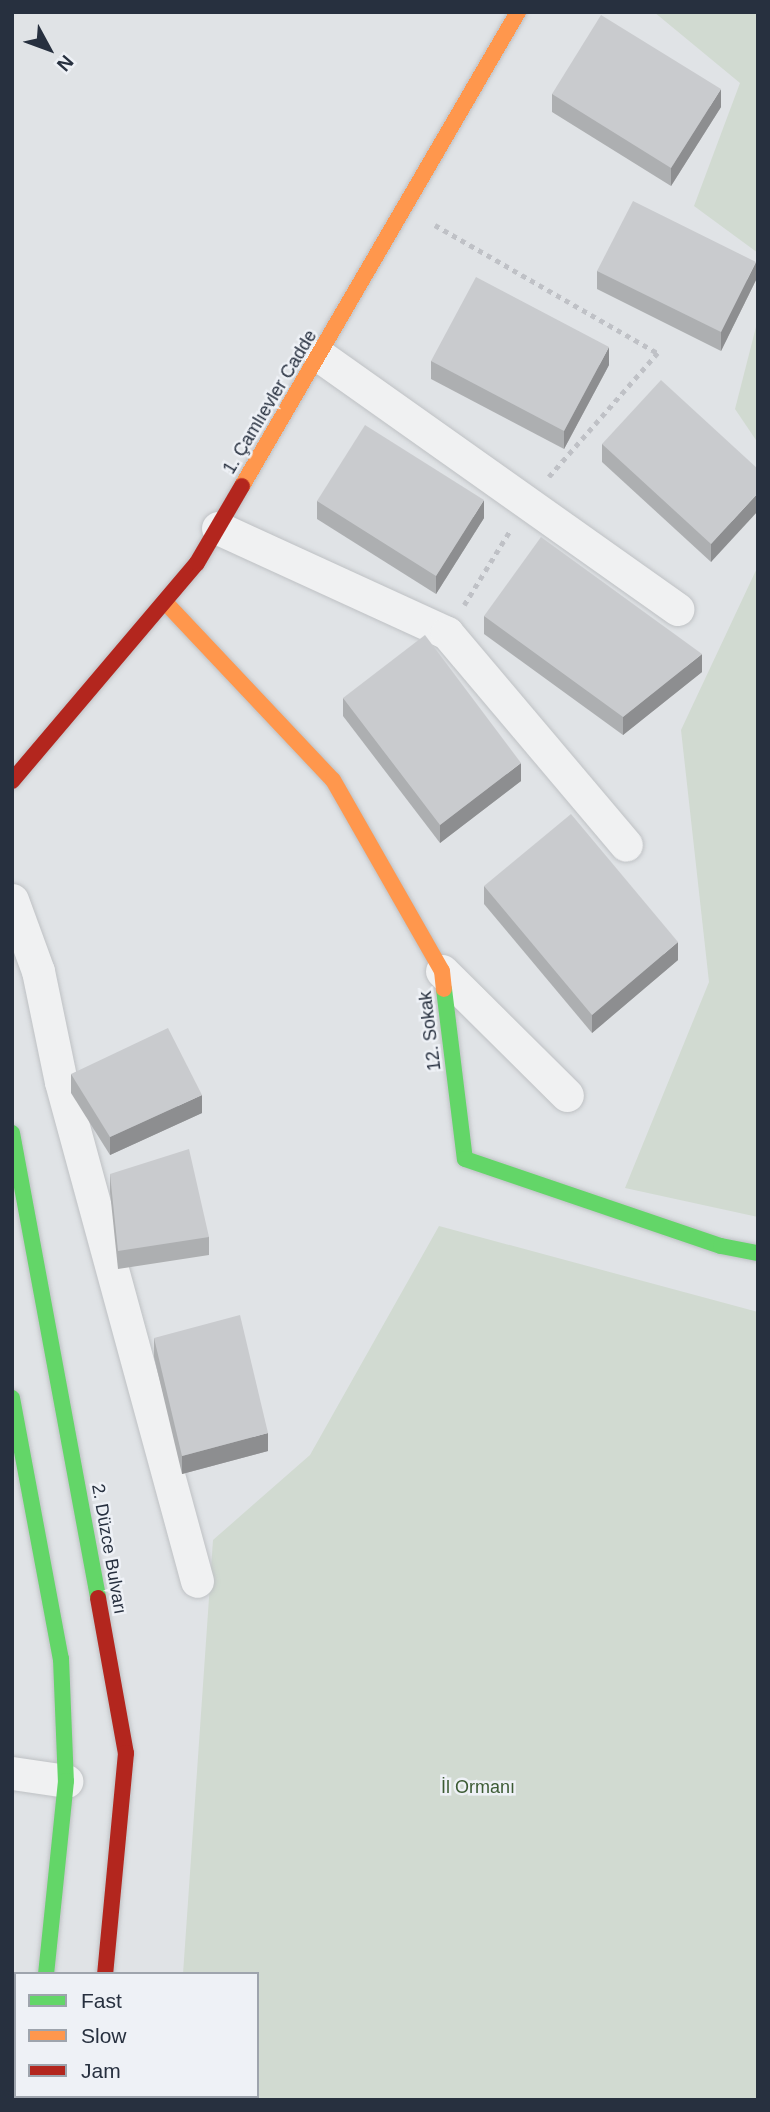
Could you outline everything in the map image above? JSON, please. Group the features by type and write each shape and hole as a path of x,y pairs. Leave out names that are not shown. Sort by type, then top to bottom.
{"street":[{"name":"1. Çamlıevler Cadde","path":"12,781 197,563 407,208 518,12"},
{"path":"320,356 677,609"},
{"path":"218,528 447,633 626,845"},
{"name":"12. Sokak","path":"165,602 333,780 442,971 465,1159 721,1246 758,1252"},
{"path":"12,900 38,971 61,1082 197,1581"},
{"path":"442,971 567,1095"},
{"name":"2. Düzce Bulvarı","path":"12,1133 126,1753 105,1972"},
{"path":"12,1398 61,1659 66,1781 46,1972"},
{"path":"12,1773 66,1781"}],"path":[{"path":"407,208 658,353 526,503 447,633"}],"green space":[{"path":"654,12 758,12 758,253 694,206 740,83"},
{"path":"758,319 758,443 735,409"},
{"path":"758,566 758,1217 625,1188 709,982 681,730"},
{"name":"İl Ormanı","path":"439,1226 758,1312 758,2100 174,2100 259,2098 259,1972 183,1972 213,1540 310,1455"}],"building":[{"path":"601,15 721,89 671,168 552,94"},
{"path":"633,201 756,262 721,332 597,271"},
{"path":"476,277 609,347 564,431 431,361"},
{"path":"661,380 758,469 758,493 711,544 602,444"},
{"path":"365,425 484,500 436,576 317,501"},
{"path":"541,537 702,654 623,717 484,616"},
{"path":"425,635 521,763 440,825 343,698"},
{"path":"571,814 678,942 592,1015 484,886"},
{"path":"168,1028 202,1095 110,1137 71,1074"},
{"path":"189,1149 209,1237 118,1251 110,1174"},
{"path":"240,1315 268,1433 182,1456 154,1338"}],"traffic: fast":[{"path":"444,989 465,1159 721,1246 758,1253"},
{"path":"12,1133 98,1598"},
{"path":"12,1398 61,1659 66,1781 46,1972"}],"traffic: slow":[{"path":"242,486 518,12"},
{"path":"165,602 333,780 442,971 444,989"}],"traffic: jam":[{"path":"12,781 197,563 242,486"},
{"path":"98,1598 126,1753 105,1972"}]}
